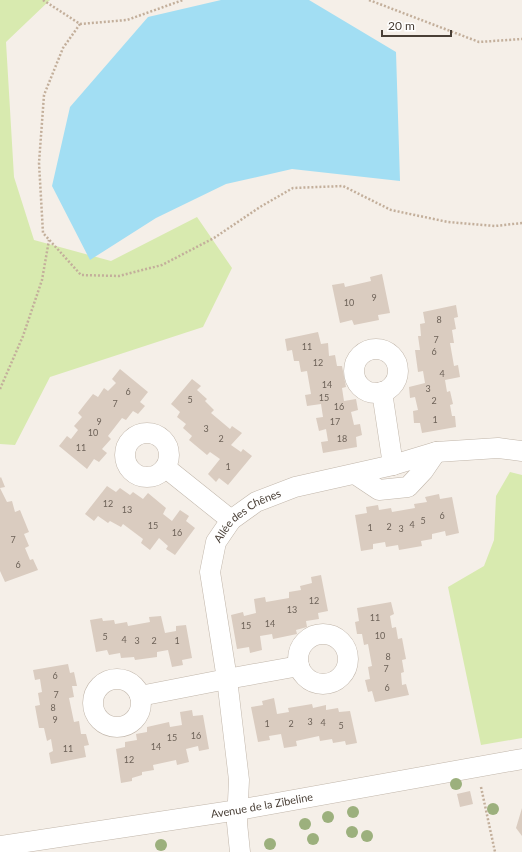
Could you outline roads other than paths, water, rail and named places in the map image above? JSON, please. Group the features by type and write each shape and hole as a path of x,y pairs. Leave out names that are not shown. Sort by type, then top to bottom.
{"street":[{"path":"382,392 393,465"},
{"name":"Allée des Chênes","path":"240,852 237,823 239,780 227,679 210,572 216,542 231,520 256,502 295,487 393,465 436,452 498,448 522,451"},
{"path":"355,474 379,490 408,487 423,471 436,452"},
{"path":"166,468 231,520"},
{"path":"140,696 299,666"},
{"name":"Avenue de la Zibeline","path":"0,846 238,810 522,759"}],"water":[{"path":"221,0 309,0 396,52 400,181 292,169 226,184 156,218 90,260 52,186 70,107 148,17"}]}
